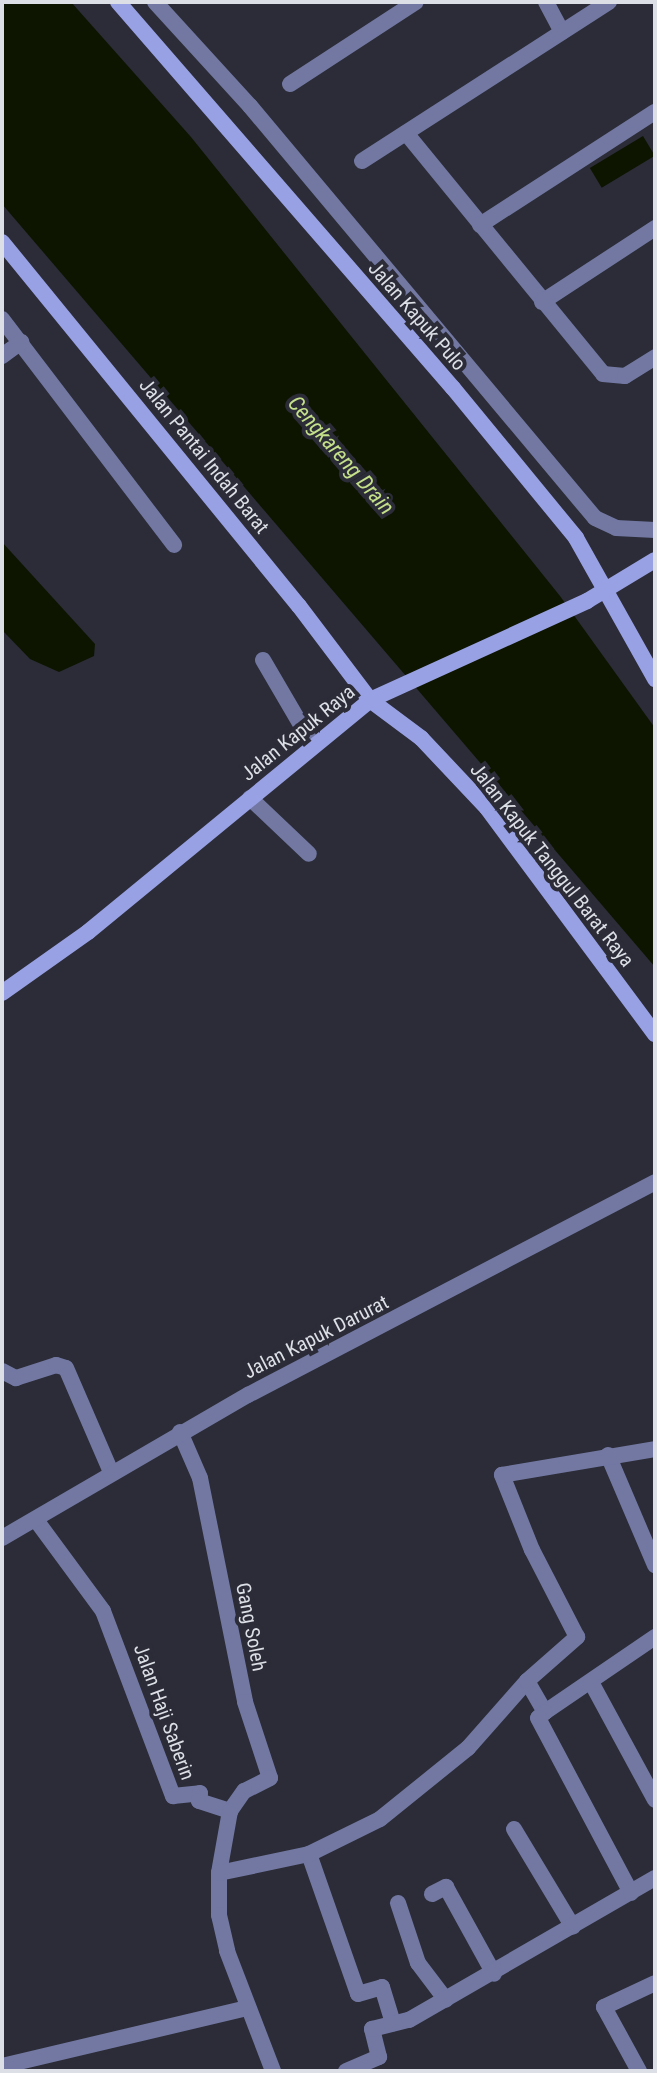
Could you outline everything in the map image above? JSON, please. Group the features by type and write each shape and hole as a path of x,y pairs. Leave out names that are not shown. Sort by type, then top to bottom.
{"main road":[{"name":"Jalan Kapuk Pulo","path":"118,2 453,388 576,538 609,590 655,679"},
{"name":"Jalan Pantai Indah Barat","path":"2,242 261,557 370,700"},
{"name":"Jalan Kapuk Raya","path":"2,993 88,932 312,744 370,700 407,679 587,601 655,560"},
{"name":"Jalan Kapuk Tanggul Barat Raya","path":"370,700 421,738 487,808 655,1034"}],"street":[{"name":"Jalan Kapuk Pulo","path":"155,2 250,106 588,510 616,528 655,530"},
{"path":"290,84 416,2"},
{"path":"546,2 562,32"},
{"path":"362,161 609,2"},
{"path":"480,225 655,112"},
{"path":"406,133 607,378 625,376 655,357"},
{"path":"542,302 655,228"},
{"path":"2,319 174,545"},
{"path":"2,356 21,342"},
{"path":"263,660 312,744"},
{"path":"250,798 309,854"},
{"name":"Jalan Kapuk Darurat","path":"2,1538 180,1432 655,1182"},
{"path":"2,1371 16,1378 56,1365 66,1368 111,1472"},
{"name":"Gang Soleh","path":"180,1432 200,1478 245,1702 270,1778 244,1791 230,1811"},
{"path":"219,1873 309,1854 380,1819 468,1748 527,1681 577,1637 502,1476 655,1449"},
{"path":"608,1455 655,1565"},
{"name":"Jalan Haji Saberin","path":"36,1520 103,1611 173,1796 200,1793 199,1801 230,1811"},
{"path":"631,1893 538,1718 655,1637"},
{"path":"527,1681 545,1712"},
{"path":"591,1682 655,1800"},
{"path":"230,1811 219,1873 219,1915 248,2008 273,2071"},
{"path":"514,1829 573,1927"},
{"path":"309,1854 358,1994 382,1987 393,2023"},
{"path":"346,2071 380,2064 370,2032 446,2000 655,1878"},
{"path":"432,1894 446,1887 494,1974"},
{"path":"398,1903 418,1963 446,2000"},
{"path":"639,2071 604,2007 655,1983"},
{"path":"2,2066 248,2008"}],"water":[{"name":"Cengkareng Drain","path":"2,2 71,2 191,137 560,596 655,728 655,967 2,204"},
{"path":"643,136 655,156 602,188 590,168"},
{"path":"2,542 95,644 94,656 59,672 30,659 2,630"}]}
